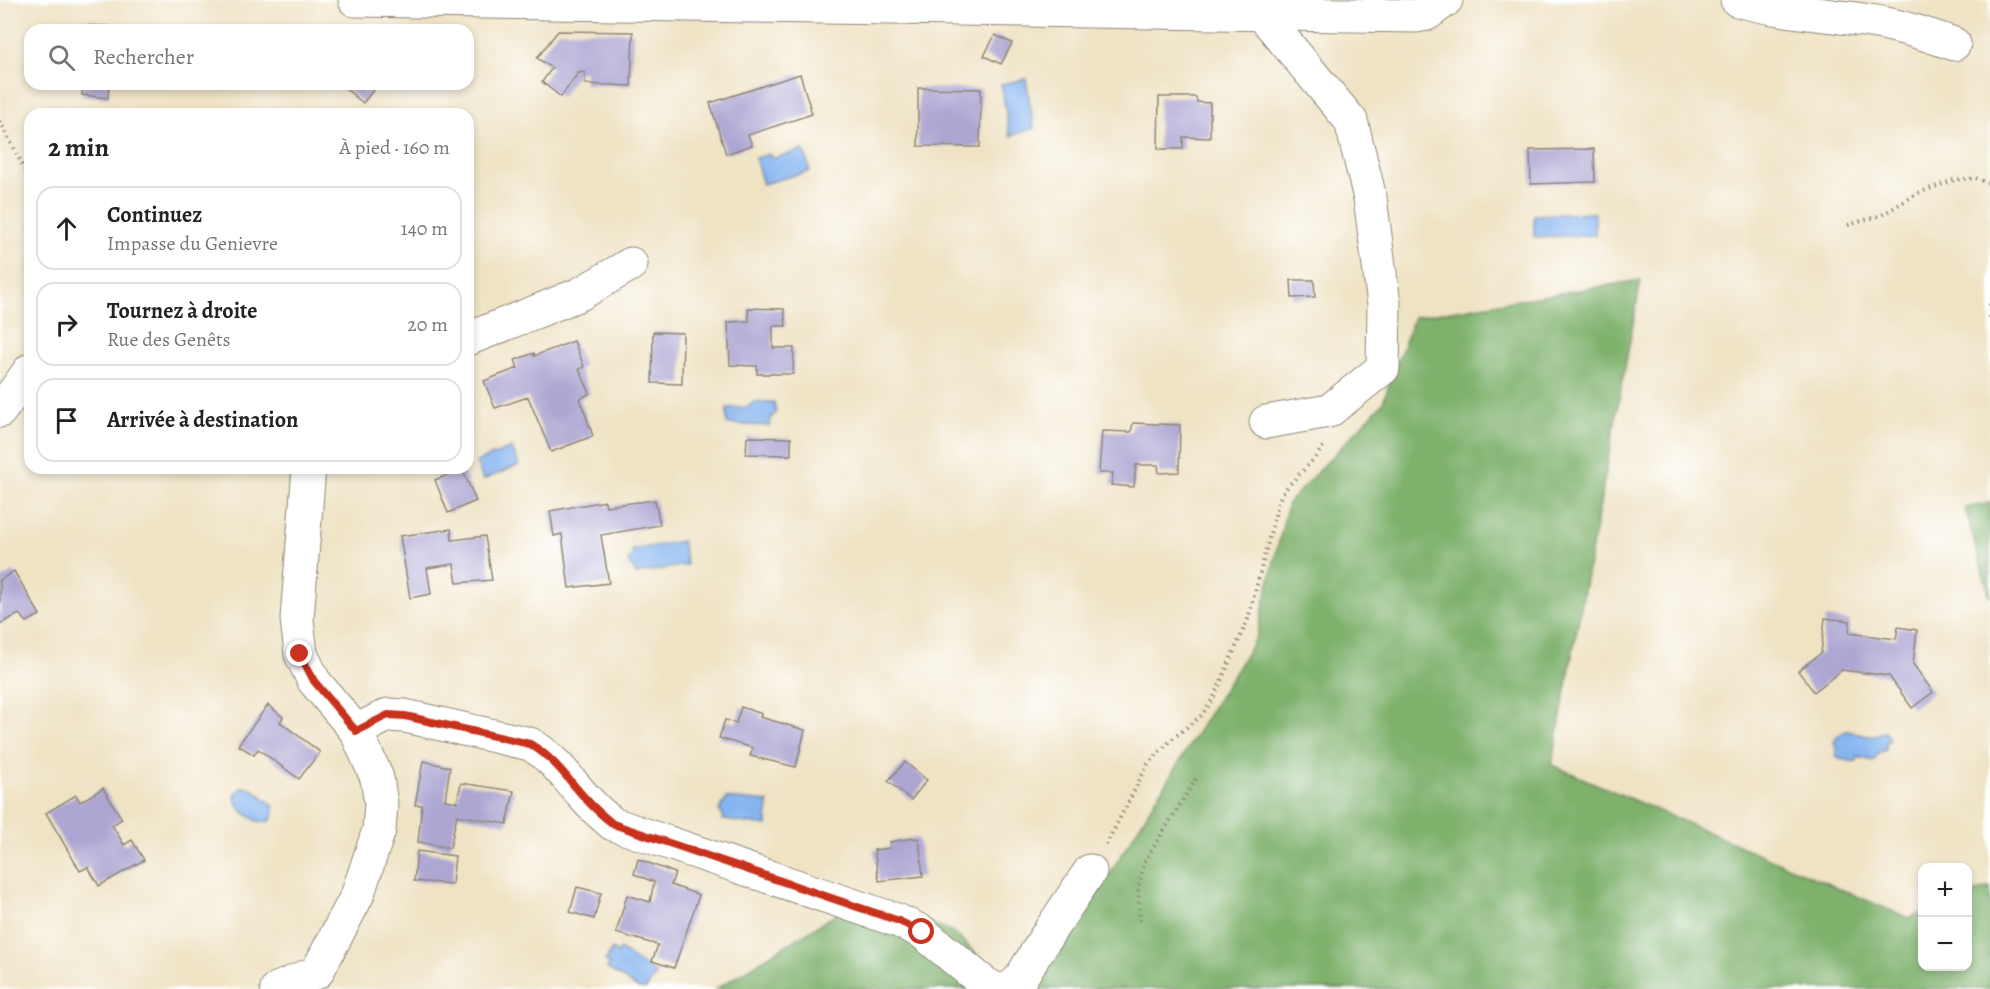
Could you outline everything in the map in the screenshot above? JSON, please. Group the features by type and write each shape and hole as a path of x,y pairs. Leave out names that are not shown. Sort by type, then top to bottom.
{"street":[{"path":"355,0 1416,16 1427,14 1446,0"},
{"path":"1737,0 1872,21 1910,29 1954,44"},
{"path":"1260,12 1350,121 1370,198 1384,304 1383,368 1329,411 1266,422"},
{"path":"474,337 580,294 631,264"},
{"path":"0,411 24,378"},
{"path":"278,989 317,972 357,896 379,830 381,804 377,778 356,731 314,681 300,654 297,619 309,474"},
{"path":"356,731 388,715 405,716 530,744 545,753 563,770 584,797 613,824 899,921 922,932 984,983 996,989"},
{"path":"1006,989 1020,979 1090,871"}],"path":[{"path":"0,121 24,168"},
{"path":"1848,225 1882,215 1918,193 1954,180 1976,178 1990,184"},
{"path":"1990,304 1990,318"},
{"path":"1090,871 1114,831 1148,764 1171,740 1202,715 1215,695 1248,619 1279,500 1286,488 1318,456 1326,442 1329,411"},
{"path":"1140,921 1138,888 1145,861 1197,777"}],"green space":[{"path":"1641,280 1552,765 1908,918 1918,914 1918,971 1972,971 1972,894 1990,887 1990,989 1038,989 1256,638 1288,503 1382,404 1414,317"},
{"path":"1990,503 1990,597 1965,508"},
{"path":"865,896 954,933 1014,989 716,989"}],"water":[{"path":"1026,79 1034,128 1010,136 1001,84"},
{"path":"804,150 810,171 763,184 755,158 769,154 773,158"},
{"path":"1595,213 1595,235 1534,237 1534,215"},
{"path":"754,402 774,402 776,413 771,418 770,426 727,424 727,408 748,407"},
{"path":"512,448 519,465 483,480 476,462"},
{"path":"682,541 687,565 636,574 628,561 633,555 632,550"},
{"path":"1846,731 1868,736 1885,732 1890,738 1886,744 1886,750 1879,753 1873,761 1858,757 1856,762 1841,759 1835,755 1837,751 1834,742 1837,736"},
{"path":"243,787 252,789 273,805 274,813 271,820 261,822 244,813 235,797"},
{"path":"726,798 768,802 767,826 723,820 724,817 719,810"},
{"path":"612,949 617,953 620,949 656,974 646,989 639,989 607,968 610,964 605,961"}],"building":[{"path":"558,31 633,32 631,86 585,84 585,72 578,73 561,97 542,82 552,68 537,58"},
{"path":"995,35 1012,43 1001,64 984,56"},
{"path":"800,74 812,114 748,135 752,145 726,154 710,103"},
{"path":"918,88 981,89 980,147 918,146"},
{"path":"82,90 109,90 108,98 82,95"},
{"path":"347,90 373,90 363,103"},
{"path":"1159,97 1196,97 1197,102 1210,103 1210,138 1183,137 1183,149 1158,149"},
{"path":"1594,149 1595,182 1531,184 1530,150"},
{"path":"1291,280 1314,280 1315,297 1292,298"},
{"path":"748,308 784,309 786,326 773,326 773,348 794,348 793,374 757,374 757,366 730,365 728,322 749,321"},
{"path":"653,332 683,333 682,384 652,383"},
{"path":"574,341 584,367 579,369 590,393 580,399 593,436 551,452 528,397 495,408 484,381 518,368 515,360 534,353 534,356"},
{"path":"1133,423 1180,425 1179,472 1159,473 1158,465 1136,465 1134,487 1111,485 1113,473 1099,473 1102,431 1131,432"},
{"path":"747,437 791,438 791,455 746,454"},
{"path":"450,474 464,474 476,501 448,513 435,480"},
{"path":"655,500 660,525 601,535 609,583 569,588 562,534 554,536 550,511 605,501 606,506"},
{"path":"451,529 452,540 485,536 492,580 457,583 454,564 427,568 431,594 410,598 400,536"},
{"path":"14,571 40,615 27,622 19,614 0,624 0,580"},
{"path":"1825,618 1850,621 1849,633 1896,639 1898,627 1917,630 1913,664 1933,692 1912,708 1889,676 1842,670 1814,692 1798,671 1821,653"},
{"path":"268,705 283,717 280,722 320,752 299,779 258,749 254,755 238,745"},
{"path":"741,707 762,714 760,717 805,730 796,767 750,756 753,748 719,738 725,720 736,723"},
{"path":"423,761 450,767 445,800 457,802 461,783 514,791 507,824 457,815 450,848 418,842 422,805 415,805"},
{"path":"905,762 927,780 911,800 888,781"},
{"path":"103,788 122,819 112,825 124,845 132,840 144,860 99,886 88,867 80,871 46,813 76,795 80,802"},
{"path":"919,839 923,876 879,881 874,850 890,848 890,842"},
{"path":"417,851 455,856 452,884 414,881"},
{"path":"638,859 675,873 671,885 699,895 674,968 652,961 658,945 616,933 627,895 650,902 654,882 634,874"},
{"path":"577,887 601,893 594,919 570,912"}],"route":[{"path":"300,654 314,681 356,731 388,715 405,716 530,744 545,753 563,770 584,797 613,824 899,921 922,932"}]}
